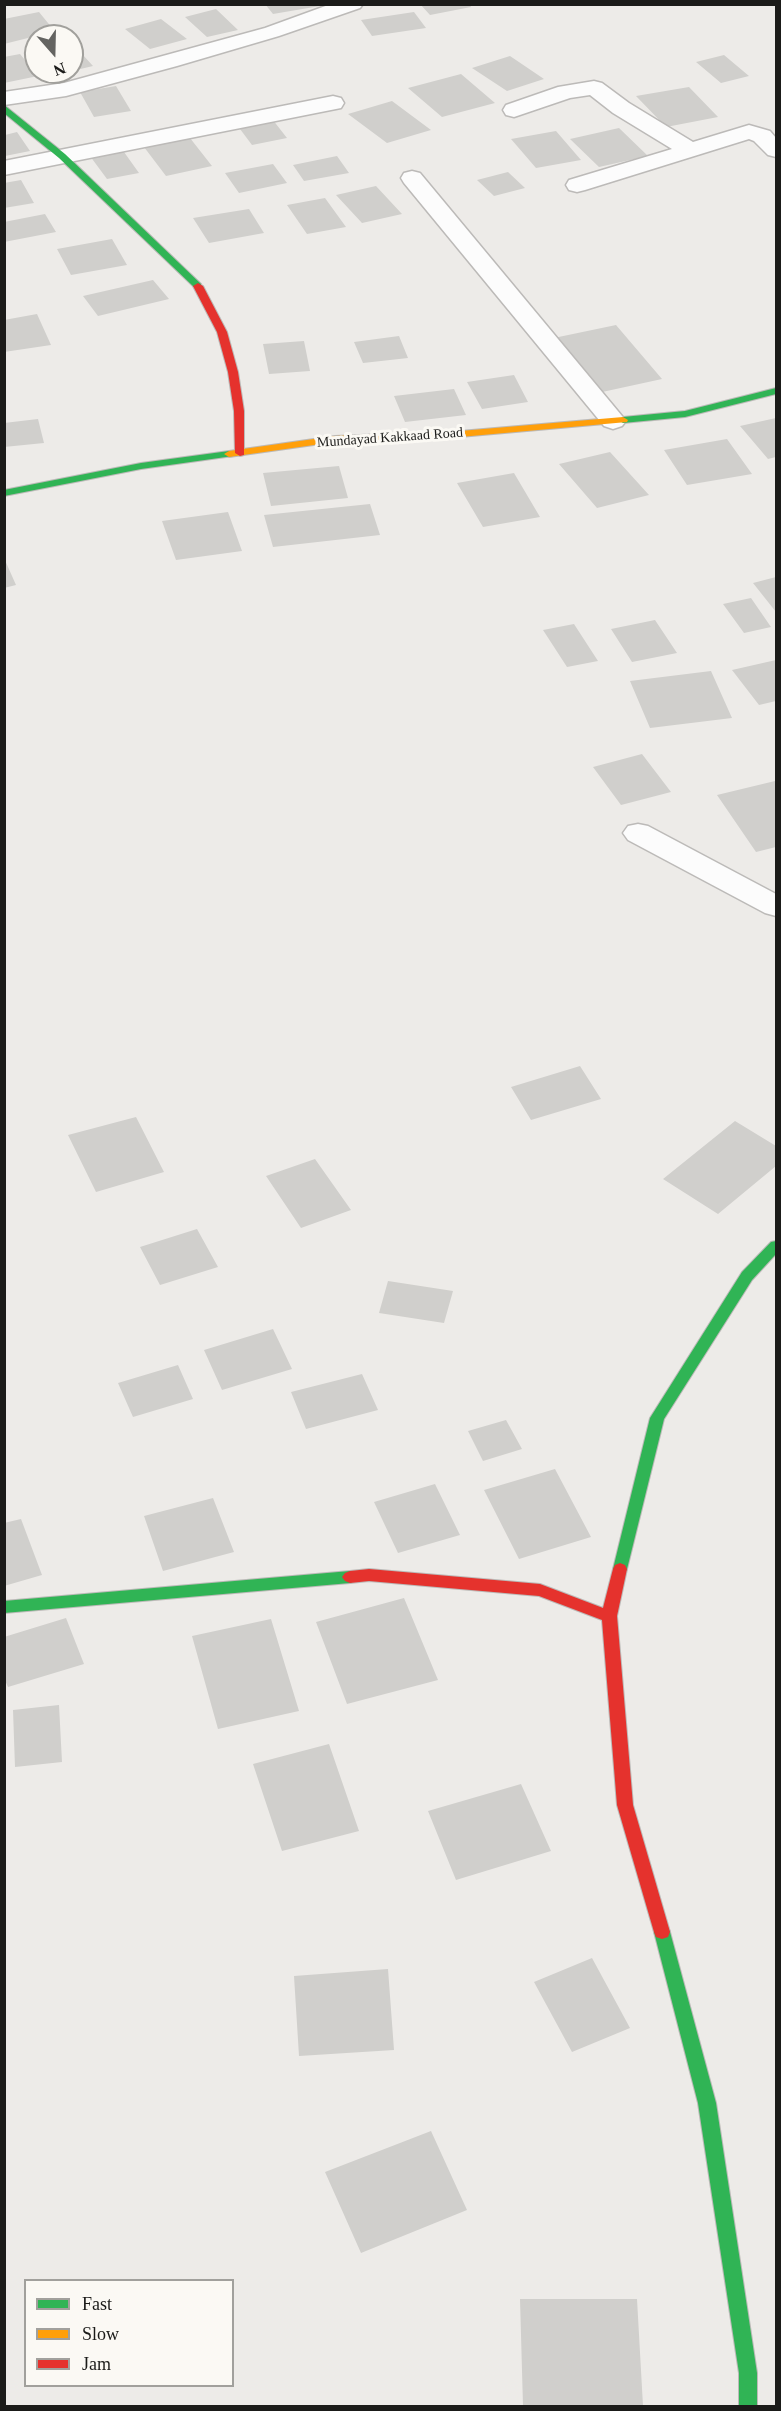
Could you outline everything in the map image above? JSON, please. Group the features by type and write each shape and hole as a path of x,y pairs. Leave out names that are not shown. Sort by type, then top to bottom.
{"street":[{"path":"4,99 66,89 158,64 272,32 352,4"},
{"path":"514,110 566,92 594,88 621,108 688,149"},
{"path":"4,168 333,103"},
{"path":"4,108 62,156 199,287 222,332 233,372 239,411 240,453"},
{"path":"577,185 749,132 762,136 777,150"},
{"path":"412,178 614,421"},
{"name":"Mundayad Kakkaad Road","path":"4,493 141,466 335,440 460,434 685,414 777,391"},
{"path":"638,833 777,906"},
{"path":"748,2406 748,2373 707,2103 678,1989 625,1805 609,1616 657,1418 747,1276 777,1246"},
{"path":"4,1607 369,1575 540,1590 609,1616"}],"building":[{"path":"265,4 320,4 320,6 273,14"},
{"path":"420,4 469,4 471,7 430,15"},
{"path":"216,9 238,30 207,37 185,17"},
{"path":"39,12 49,24 24,24 24,39 4,44 4,19"},
{"path":"414,12 426,28 372,36 361,20"},
{"path":"161,19 187,39 150,49 125,29"},
{"path":"20,54 24,59 24,79 4,83 4,57"},
{"path":"724,55 749,76 721,83 696,62"},
{"path":"84,56 93,66 84,68"},
{"path":"510,56 544,79 507,91 472,68"},
{"path":"461,74 495,103 442,117 408,88"},
{"path":"116,86 131,111 94,117 80,92"},
{"path":"689,87 718,117 666,127 636,96"},
{"path":"392,101 431,130 387,143 348,114"},
{"path":"269,115 287,138 252,145 234,121"},
{"path":"619,128 648,156 599,167 570,139"},
{"path":"556,131 581,160 536,168 511,139"},
{"path":"17,132 30,151 5,156 5,135"},
{"path":"190,138 212,166 166,176 144,147"},
{"path":"119,145 139,173 107,179 87,152"},
{"path":"337,156 349,173 304,181 293,165"},
{"path":"273,164 287,183 239,193 225,173"},
{"path":"508,172 525,188 494,196 477,180"},
{"path":"21,180 34,203 4,208 4,183"},
{"path":"376,186 402,214 362,223 336,195"},
{"path":"325,198 346,227 307,234 287,205"},
{"path":"249,209 264,233 209,243 193,218"},
{"path":"45,214 56,232 4,242 4,222"},
{"path":"112,239 127,265 71,275 57,249"},
{"path":"153,280 169,299 98,316 83,296"},
{"path":"37,314 51,345 4,352 4,320"},
{"path":"616,325 662,379 593,394 549,339"},
{"path":"399,336 408,358 363,363 354,342"},
{"path":"304,341 310,371 269,374 263,344"},
{"path":"514,375 528,402 482,409 467,382"},
{"path":"454,389 466,415 405,422 394,396"},
{"path":"776,418 776,457 768,459 740,426"},
{"path":"38,419 44,443 4,447 4,423"},
{"path":"727,439 752,474 687,485 664,450"},
{"path":"610,452 649,495 597,508 559,464"},
{"path":"339,466 348,498 271,506 263,473"},
{"path":"514,473 540,517 483,527 457,483"},
{"path":"370,504 380,535 273,547 264,515"},
{"path":"228,512 242,551 176,560 162,521"},
{"path":"4,558 16,585 4,588"},
{"path":"776,577 776,612 753,583"},
{"path":"751,598 771,627 744,633 723,604"},
{"path":"655,620 677,653 632,662 611,629"},
{"path":"574,624 598,661 567,667 543,630"},
{"path":"776,660 776,701 759,705 732,670"},
{"path":"711,671 732,718 650,728 630,681"},
{"path":"642,754 671,792 621,805 593,767"},
{"path":"775,781 776,847 756,852 717,795"},
{"path":"580,1066 601,1099 531,1120 511,1087"},
{"path":"136,1117 164,1172 96,1192 68,1135"},
{"path":"735,1121 776,1146 776,1166 718,1214 663,1179"},
{"path":"315,1159 351,1210 301,1228 266,1176"},
{"path":"197,1229 218,1267 160,1285 140,1247"},
{"path":"388,1281 453,1291 444,1323 379,1313"},
{"path":"273,1329 292,1369 222,1390 204,1350"},
{"path":"178,1365 193,1399 133,1417 118,1383"},
{"path":"362,1374 378,1410 306,1429 291,1392"},
{"path":"506,1420 522,1449 483,1461 468,1431"},
{"path":"555,1469 591,1537 519,1559 484,1490"},
{"path":"435,1484 460,1535 398,1553 374,1502"},
{"path":"213,1498 234,1552 163,1571 144,1516"},
{"path":"21,1519 42,1575 4,1586 4,1523"},
{"path":"404,1598 438,1680 347,1704 316,1622"},
{"path":"66,1618 84,1664 8,1687 4,1678 4,1637"},
{"path":"271,1619 299,1711 218,1729 192,1636"},
{"path":"59,1705 62,1762 15,1767 13,1710"},
{"path":"329,1744 359,1831 282,1851 253,1764"},
{"path":"521,1784 551,1851 456,1880 428,1811"},
{"path":"592,1958 630,2028 572,2052 534,1982"},
{"path":"388,1969 394,2050 299,2056 294,1976"},
{"path":"431,2131 467,2210 361,2253 325,2172"},
{"path":"520,2299 637,2299 643,2406 523,2406"}],"traffic: fast":[{"path":"4,108 62,156 198,286"},
{"path":"623,420 685,414 776,391"},
{"path":"4,493 141,466 229,454"},
{"path":"620,1569 657,1418 747,1276 776,1246"},
{"path":"4,1607 350,1577"},
{"path":"662,1932 707,2103 748,2373 748,2406"}],"traffic: slow":[{"path":"229,454 335,439 460,434 623,420"}],"traffic: jam":[{"path":"198,286 222,332 233,372 239,411 240,453"},
{"path":"620,1569 609,1616 625,1805 662,1932"},
{"path":"350,1577 369,1575 540,1590 609,1616"}]}
